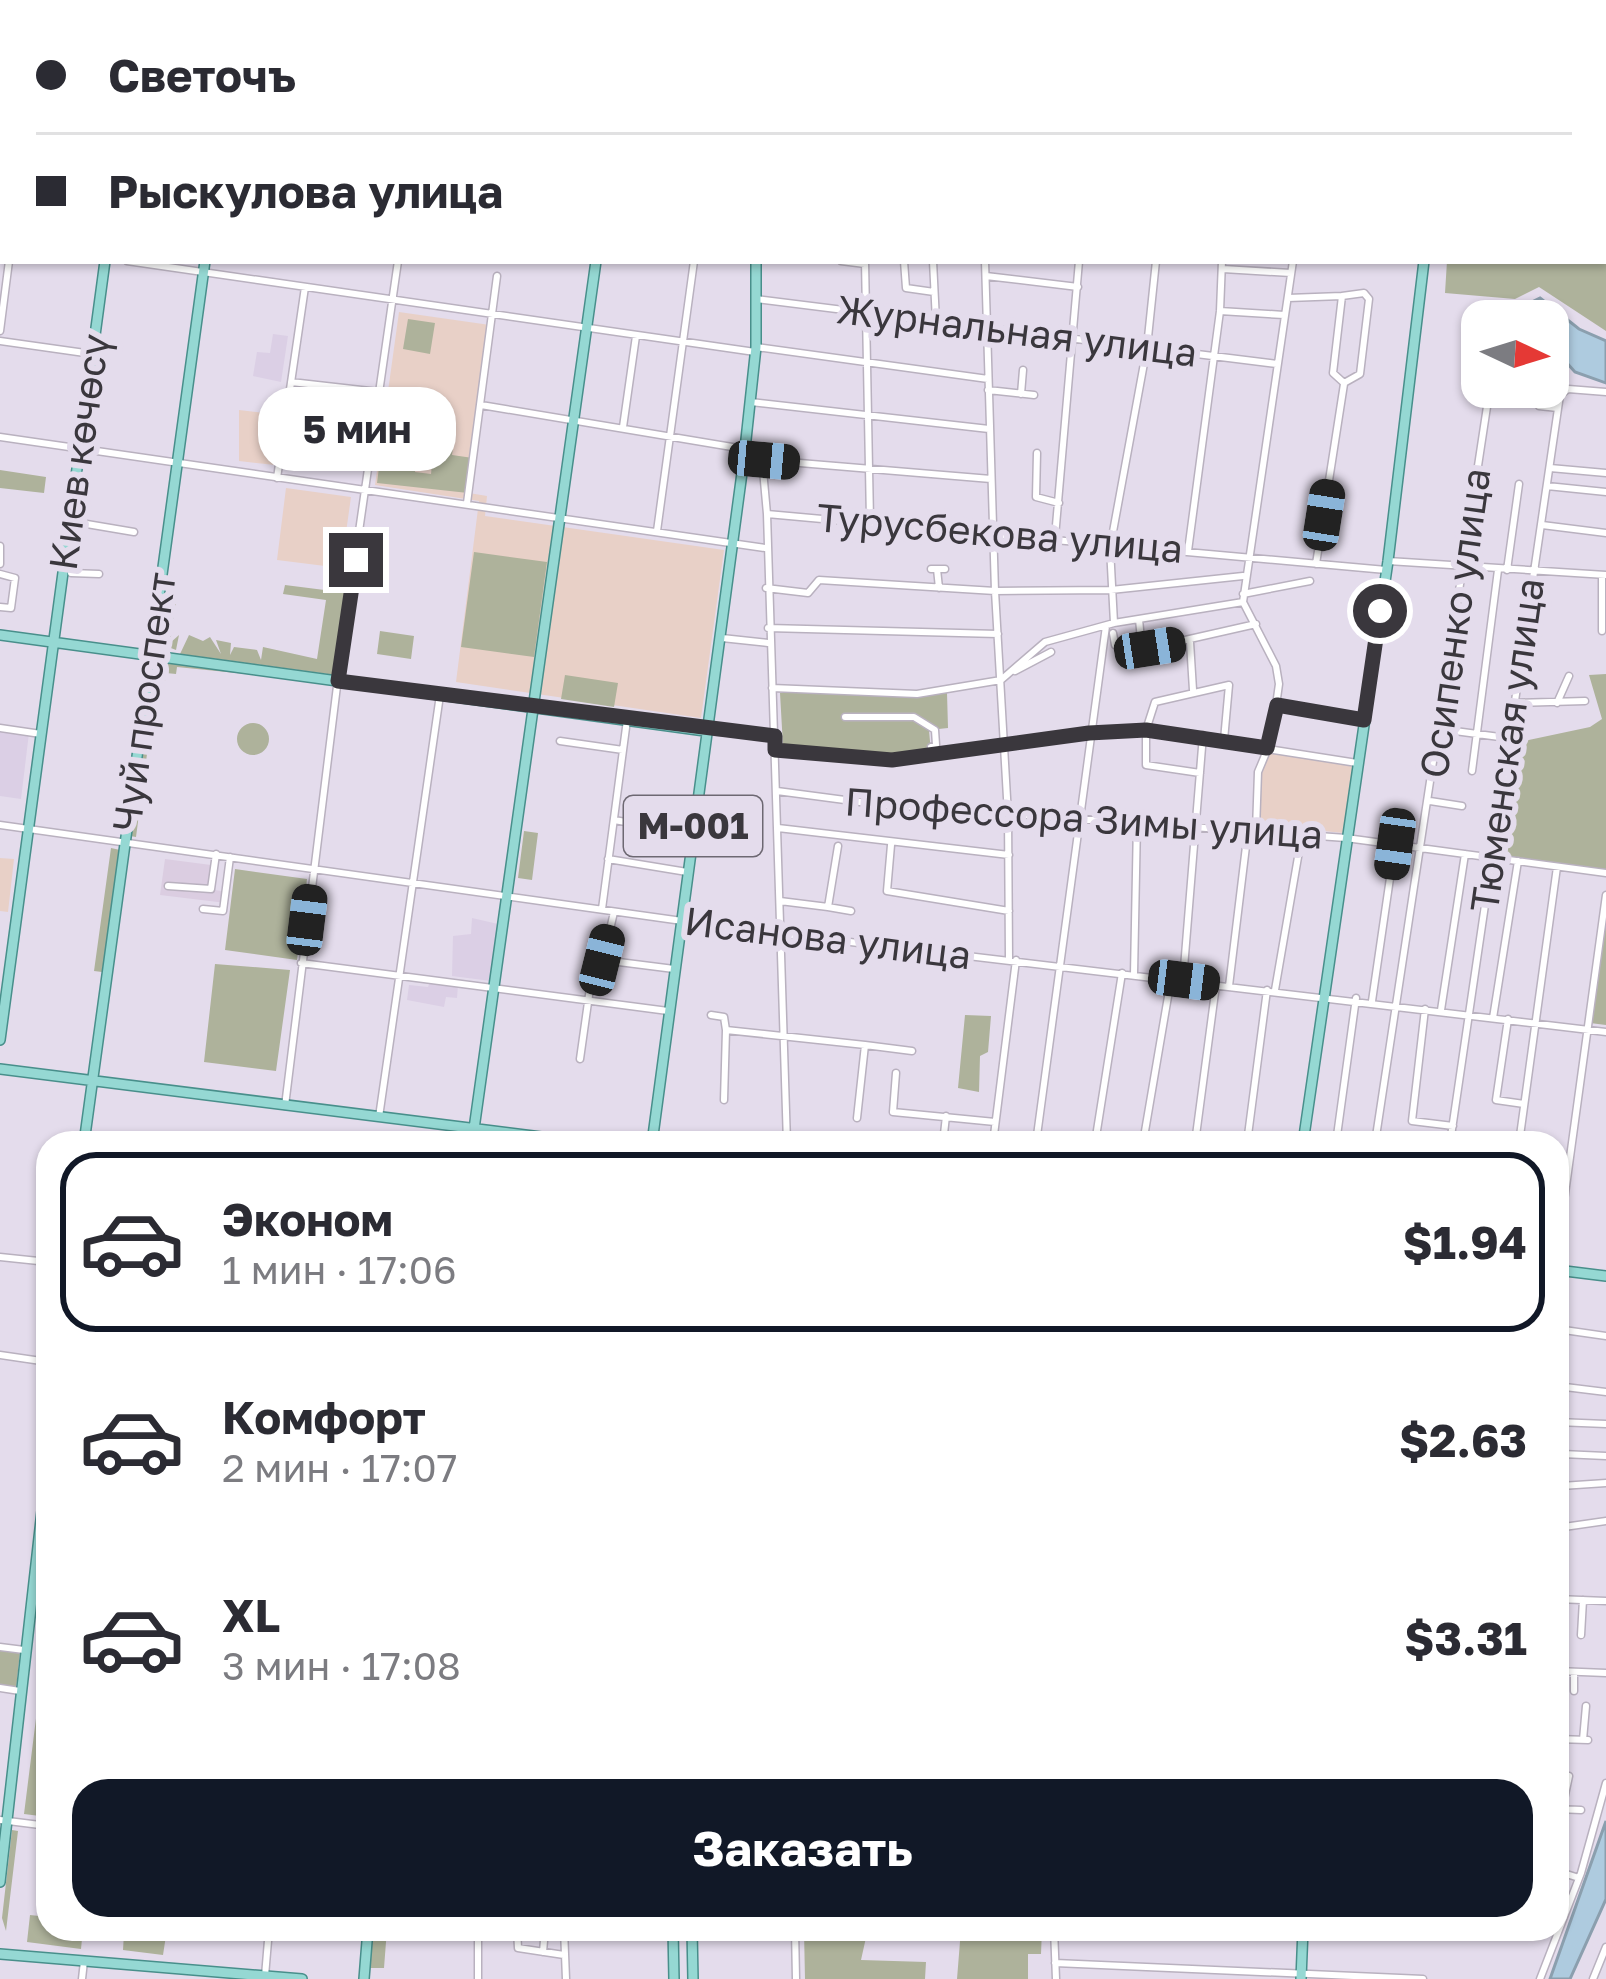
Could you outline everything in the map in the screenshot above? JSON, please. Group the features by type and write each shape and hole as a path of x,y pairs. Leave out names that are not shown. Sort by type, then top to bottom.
{"main road":[{"name":"Киев көчөсү","path":"0,1040 105,264"},
{"path":"474,1131 596,264"},
{"name":"М-001","path":"653,1131 751,402 756,264"},
{"path":"1305,1131 1387,565 1424,264"},
{"name":"Чуй проспект","path":"85,1131 204,267"},
{"path":"0,634 706,731"},
{"path":"0,1069 483,1131"},
{"path":"1569,1271 1606,1276"},
{"path":"0,1882 4,1820 36,1601"},
{"path":"364,1979 367,1941"},
{"path":"673,1941 674,1979"},
{"path":"692,1941 693,1979"},
{"path":"1302,1976 1303,1941"},
{"path":"0,1954 302,1979"}],"street":[{"path":"0,331 9,264"},
{"path":"166,264 636,336 988,379"},
{"path":"285,1106 338,681 398,264"},
{"path":"656,531 694,264"},
{"path":"865,264 871,520"},
{"path":"904,264 906,288 934,292"},
{"path":"933,264 936,321"},
{"path":"986,264 1012,960 994,1131"},
{"path":"1055,537 1079,264"},
{"path":"1038,1131 1064,967 1089,733 1111,627 1114,543 1147,347 1156,264"},
{"path":"1228,986 1258,772 1277,705 1276,666 1243,598 1243,576 1292,264"},
{"path":"1188,550 1222,265 1291,273"},
{"path":"467,503 497,275"},
{"path":"986,276 1078,286"},
{"path":"277,478 305,287"},
{"path":"1288,298 1364,293 1369,299 1360,374 1344,383"},
{"path":"1342,296 1333,373 1344,383"},
{"name":"Журнальная улица","path":"756,299 1277,364"},
{"path":"1220,311 1284,315"},
{"path":"623,429 636,336"},
{"path":"0,341 92,354"},
{"path":"1021,394 1022,370"},
{"path":"291,382 379,392"},
{"path":"1316,564 1344,383"},
{"path":"988,390 1034,395"},
{"path":"1569,391 1606,392"},
{"path":"751,402 989,429"},
{"path":"482,405 745,447 762,459 991,479"},
{"name":"Осипенко улица","path":"1378,1131 1487,408"},
{"name":"Тюменская улица","path":"1452,1131 1511,703 1558,408"},
{"path":"284,428 313,433"},
{"name":"Турусбекова улица","path":"0,437 765,548 767,514 994,531 1316,564 1604,575"},
{"path":"1037,453 1036,497 1059,502"},
{"path":"762,459 767,514"},
{"path":"1550,468 1606,473"},
{"path":"1472,771 1519,484"},
{"path":"1547,486 1606,492"},
{"path":"69,520 134,532"},
{"path":"1541,525 1606,533"},
{"path":"0,545 0,564"},
{"path":"765,548 787,1131"},
{"path":"938,569 939,588"},
{"path":"71,573 98,574"},
{"path":"0,574 15,578 11,608 0,607"},
{"path":"1602,631 1604,575"},
{"path":"766,588 808,593 819,580 995,591 1111,590 1243,576"},
{"path":"772,688 917,694 1001,680 1045,642 1310,581"},
{"path":"1111,627 1117,645 1141,640 1138,620"},
{"path":"1150,648 1256,624"},
{"path":"768,628 998,634"},
{"path":"718,637 769,643"},
{"path":"1190,642 1193,691"},
{"path":"1011,671 1023,671 1035,657 1051,652"},
{"path":"1557,703 1569,676"},
{"path":"1200,773 1146,765 1146,730 1155,702 1229,686 1224,740"},
{"path":"379,1117 440,695"},
{"path":"1511,703 1586,701"},
{"path":"1277,705 1364,720"},
{"path":"845,717 914,716 930,730 932,751"},
{"path":"602,909 626,720"},
{"path":"0,728 41,734"},
{"path":"1440,729 1507,738"},
{"path":"775,750 892,760 932,751 1146,730 1203,735 1357,763"},
{"path":"706,731 775,736"},
{"path":"1184,980 1203,735"},
{"path":"560,741 623,750"},
{"name":"Профессора Зимы улица","path":"777,791 1008,815 1083,816 1346,838 1606,873"},
{"path":"1430,801 1462,806"},
{"path":"614,820 649,826"},
{"path":"1135,974 1137,820"},
{"name":"Исанова улица","path":"0,825 780,934 1372,1000 1606,1032"},
{"path":"778,828 892,845 1009,855"},
{"path":"1249,1131 1302,834"},
{"path":"1372,1000 1395,844"},
{"path":"892,845 887,891 1009,911"},
{"path":"828,907 838,846"},
{"path":"168,886 211,889 216,854"},
{"path":"1441,1010 1465,854"},
{"path":"203,909 223,911 230,856"},
{"path":"608,859 686,872"},
{"path":"1493,1018 1518,861"},
{"path":"1522,1131 1557,867"},
{"path":"1569,1160 1606,895"},
{"path":"780,901 851,911"},
{"path":"580,1059 592,974 602,960 614,911"},
{"path":"602,960 674,969"},
{"path":"301,962 668,1011"},
{"path":"1097,1131 1122,973"},
{"path":"1145,1131 1171,979"},
{"path":"1197,1131 1216,985"},
{"path":"1338,1131 1355,998"},
{"path":"1425,1009 1412,1121 1453,1126"},
{"path":"712,1015 724,1017 726,1030 724,1100"},
{"path":"1508,1019 1496,1100 1526,1104"},
{"path":"726,1030 912,1051"},
{"path":"857,1118 865,1045"},
{"path":"896,1072 893,1112 995,1122"},
{"path":"945,1131 946,1116"},
{"path":"0,1257 36,1261"},
{"path":"1569,1331 1606,1336"},
{"path":"0,1355 36,1360"},
{"path":"1569,1387 1606,1392"},
{"path":"1569,1422 1606,1424"},
{"path":"1569,1454 1606,1456"},
{"path":"1569,1485 1606,1483"},
{"path":"1569,1526 1606,1521"},
{"path":"1569,1599 1606,1600"},
{"path":"1581,1635 1582,1600"},
{"path":"0,1647 28,1651"},
{"path":"1569,1672 1606,1673"},
{"path":"1574,1672 1574,1691"},
{"path":"0,1688 23,1691"},
{"path":"1569,1739 1585,1740 1586,1706"},
{"path":"1569,1898 1579,1879 1606,1783"},
{"path":"1569,1809 1581,1810"},
{"path":"4,1820 36,1824"},
{"path":"1569,1875 1579,1879"},
{"path":"265,1976 268,1941"},
{"path":"478,1941 478,1979"},
{"path":"517,1941 517,1947 564,1954"},
{"path":"543,1952 544,1941"},
{"path":"564,1941 566,1979"},
{"path":"795,1941 796,1979"},
{"path":"1054,1941 1056,1979"},
{"path":"1540,1979 1549,1941"},
{"path":"1593,1979 1606,1947"},
{"path":"82,1979 84,1961"},
{"path":"1055,1963 1423,1979"}],"shaded area":[{"path":"399,312 490,325 469,493 487,496 485,516 724,550 701,718 456,682 479,501 375,485"},
{"path":"273,334 288,336 281,382 253,376 257,352 270,353"},
{"path":"239,410 281,415 275,465 239,461"},
{"path":"286,488 351,497 341,568 277,560"},
{"path":"0,730 29,733 21,799 0,796"},
{"path":"1269,752 1355,767 1343,833 1259,824 1258,785"},
{"path":"0,858 14,859 8,912 0,911"},
{"path":"165,859 211,865 208,889 228,892 226,903 160,895"},
{"path":"472,918 498,924 491,981 452,976 453,936 471,934"},
{"path":"430,982 458,985 457,998 446,997 444,1007 407,1000 409,985 428,987"}],"green space":[{"path":"1447,264 1606,264 1606,331 1569,307 1569,300 1559,300 1539,287 1515,299 1445,293"},
{"path":"408,319 435,323 430,354 403,349"},
{"path":"388,396 424,400 415,472 431,474 434,445 453,448 452,455 473,458 468,493 377,483"},
{"path":"0,470 46,477 44,493 0,488"},
{"path":"474,552 547,562 534,657 461,647"},
{"path":"285,585 348,593 335,675 180,654 189,635 203,641 210,637 221,654 216,640 231,643 230,655 234,647 257,650 261,660 263,647 317,659 326,600 283,594"},
{"path":"165,594 177,595 170,643 179,635 176,650 158,643"},
{"path":"380,631 414,636 411,659 377,654"},
{"path":"162,663 323,682 177,667 176,674 166,673 165,681 158,681 155,702 148,701 151,672"},
{"path":"1606,674 1606,870 1497,855 1514,743 1590,727 1602,719 1589,675"},
{"path":"565,675 618,683 614,707 561,699"},
{"path":"780,693 947,693 948,728 929,730 931,753 889,757 783,746"},
{"path":"147,708 153,709 136,837 130,836"},
{"path":"253,723 264,728 269,739 264,750 253,755 242,750 237,739 242,728"},
{"path":"524,831 538,833 532,880 518,878"},
{"path":"111,848 120,850 102,972 94,971"},
{"path":"235,869 307,879 297,960 225,950"},
{"path":"1606,915 1606,1025 1590,1023"},
{"path":"215,964 290,970 276,1071 204,1062"},
{"path":"965,1015 991,1016 988,1052 980,1056 979,1092 958,1088"},
{"path":"0,1650 20,1652 16,1689 0,1687"},
{"path":"36,1718 36,1816 24,1814"},
{"path":"12,1830 18,1831 6,1931 2,1918"},
{"path":"30,1915 36,1916 36,1941 82,1941 81,1949 27,1942"},
{"path":"124,1941 165,1941 163,1955 123,1950"},
{"path":"372,1941 386,1941 384,1968 370,1968"},
{"path":"804,1941 865,1941 861,1960 926,1962 925,1979 805,1979"},
{"path":"960,1941 1042,1941 1041,1954 1028,1954 1028,1979 957,1979"}],"water":[{"path":"1569,321 1606,341 1606,383 1569,365"},
{"path":"1606,1821 1606,1899 1570,1979 1550,1979 1563,1941 1569,1941 1569,1925"}],"route":[{"path":"356,560 338,681 775,736 775,750 892,760 1089,733 1146,730 1267,748 1277,705 1364,720 1380,611"}]}
